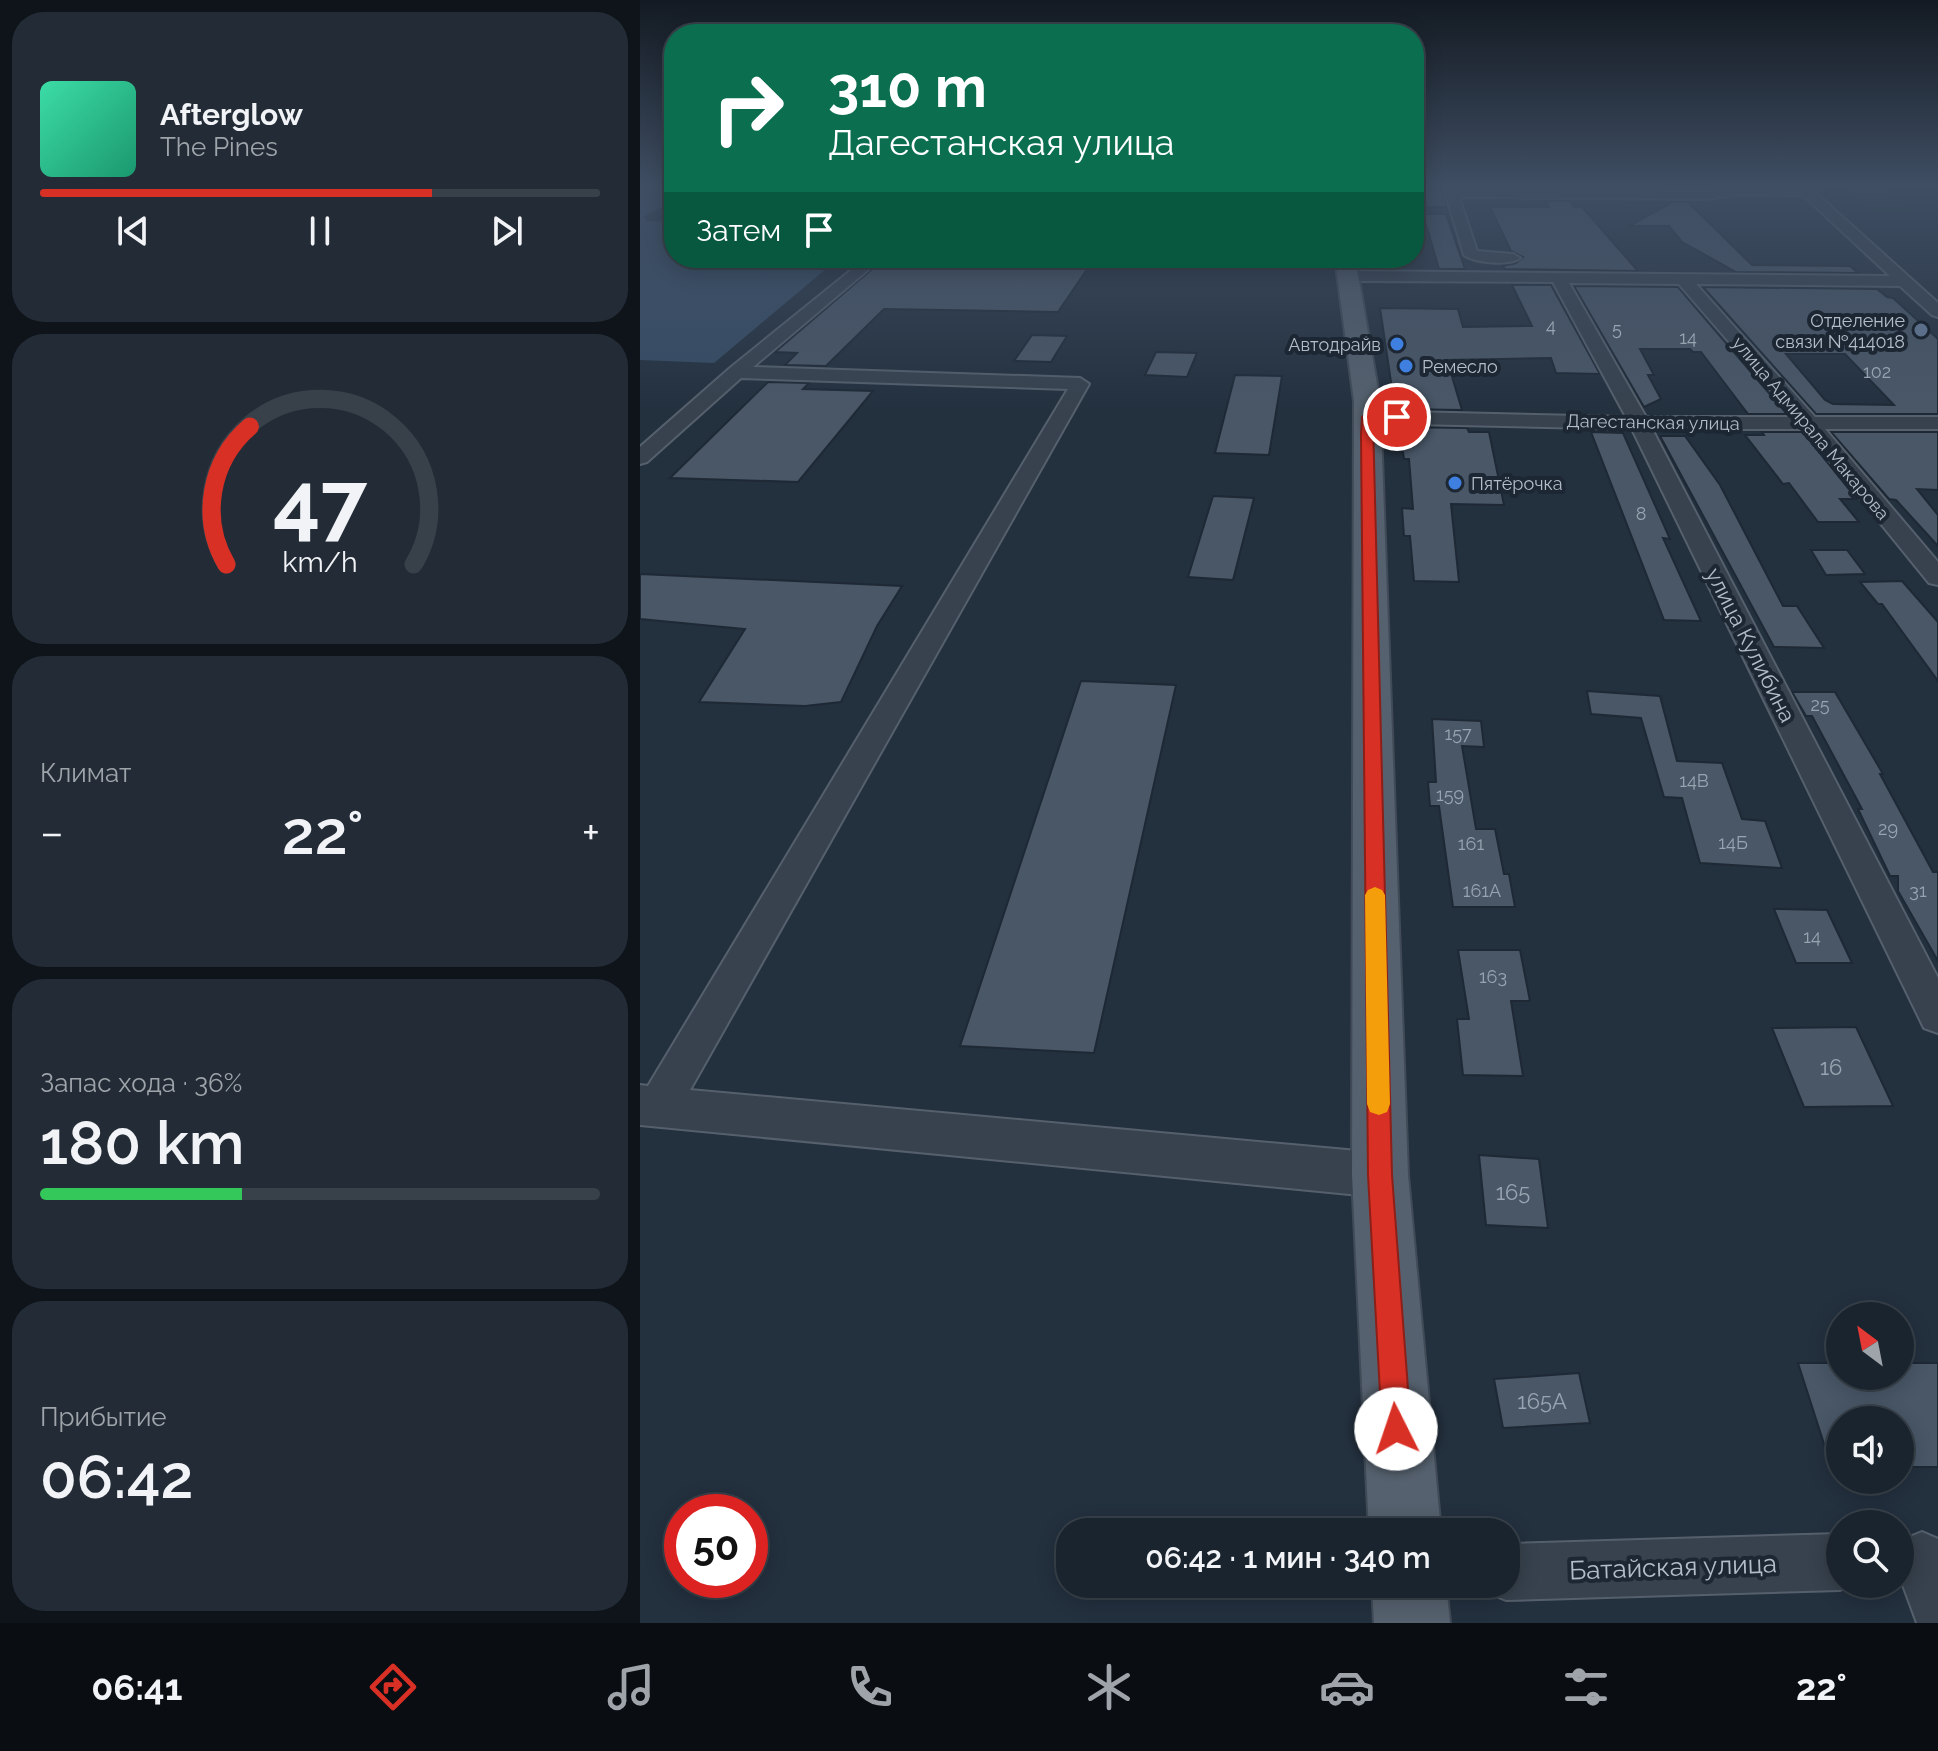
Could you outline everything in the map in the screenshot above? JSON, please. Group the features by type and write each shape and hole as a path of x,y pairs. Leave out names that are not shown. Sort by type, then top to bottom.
{"main road":[{"path":"1346,268 1367,417 1380,1175 1404,1518"},
{"path":"1410,1598 1412,1623"}],"street":[{"path":"1595,261 1605,278"},
{"path":"1885,261 1938,312"},
{"path":"640,458 736,372 863,268"},
{"path":"1367,268 1558,277 1907,281"},
{"name":"улица Кулибина","path":"1558,277 1639,423 1938,1016"},
{"name":"улица Адмирала Макарова","path":"1682,278 1809,422 1938,578"},
{"path":"736,372 1080,384 649,1106 1380,1175"},
{"name":"Дагестанская улица","path":"1367,417 1639,423 1938,423"},
{"name":"Батайская улица","path":"1520,1572 1826,1562"}],"water":[{"path":"640,261 664,261 664,268 827,268 714,363 640,360"}],"building":[{"path":"1437,261 1462,261 1465,269 1439,269"},
{"path":"1629,261 1638,271 1505,269 1503,266 1516,263"},
{"path":"1716,261 1748,261 1752,265 1850,266 1858,273 1736,272"},
{"path":"873,268 1088,268 1058,312 884,309 826,366 785,365 797,353 775,352"},
{"path":"1512,285 1551,285 1600,374 1556,373 1551,358 1447,360 1462,410 1395,409 1380,308 1458,309 1463,327 1532,326"},
{"path":"1574,286 1678,287 1787,414 1748,414 1701,352 1690,349 1640,349 1654,375 1648,375 1661,399 1644,407"},
{"path":"1703,287 1877,289 1893,298 1938,339 1938,414 1816,414","holes":["1786,354 1845,354 1894,405 1833,404 1825,400"]},
{"path":"1032,335 1067,336 1051,362 1014,361"},
{"path":"1156,352 1197,353 1187,377 1145,375"},
{"path":"1235,375 1282,376 1269,455 1215,453"},
{"path":"768,382 809,383 803,389 873,391 798,482 670,478"},
{"path":"1399,427 1467,428 1469,432 1489,432 1504,505 1451,504 1459,582 1414,581 1410,536 1404,536 1402,508 1413,509 1409,459 1404,459"},
{"path":"1591,432 1623,433 1670,539 1663,538 1701,621 1664,620"},
{"path":"1762,432 1803,432 1857,499 1840,499 1859,522 1818,522 1789,483 1783,484 1745,435 1764,435"},
{"path":"1831,432 1938,432 1938,490 1917,489 1938,515 1938,546 1896,500 1889,499"},
{"path":"1660,436 1685,436 1720,485 1783,606 1797,606 1824,648 1774,647"},
{"path":"1213,496 1254,498 1233,580 1188,577"},
{"path":"1811,550 1847,550 1865,574 1826,575"},
{"path":"640,574 902,586 877,626 841,702 805,706 699,702 745,629 640,619"},
{"path":"1902,581 1938,622 1938,681 1882,604 1878,604 1860,582"},
{"path":"1081,681 1176,685 1094,1053 960,1046"},
{"path":"1587,691 1660,696 1677,761 1722,763 1742,819 1765,821 1782,868 1700,863 1682,798 1664,797 1641,718 1591,714"},
{"path":"1792,692 1835,692 1883,774 1880,774 1933,872 1938,872 1938,961 1898,891 1898,876 1890,876 1858,809 1862,809 1812,716 1806,716"},
{"path":"1432,719 1481,721 1484,747 1462,746 1476,829 1495,829 1504,874 1509,874 1515,907 1453,907 1439,806 1430,806 1428,782 1436,782"},
{"path":"1774,909 1827,910 1852,963 1796,963"},
{"path":"1458,950 1520,950 1530,1001 1511,1001 1523,1076 1463,1075 1457,1019 1469,1019"},
{"path":"1856,1027 1893,1106 1804,1107 1772,1028"},
{"path":"1479,1155 1539,1159 1548,1228 1486,1225"},
{"path":"1798,1363 1826,1363 1826,1390 1914,1390 1914,1363 1938,1363 1938,1467 1914,1467 1914,1406 1826,1406 1826,1450"},
{"path":"1579,1373 1590,1423 1503,1428 1494,1379"}],"slow traffic":[{"path":"1375,895 1379,1104"}],"place":[{"name":"Отделение связи №414018","path":"1921,330"},
{"name":"Автодрайв","path":"1397,344"},
{"name":"Ремесло","path":"1406,366"},
{"name":"Пятёрочка","path":"1455,483"}],"route":[{"path":"1396,1429 1380,1175 1367,417 1397,417"}]}
